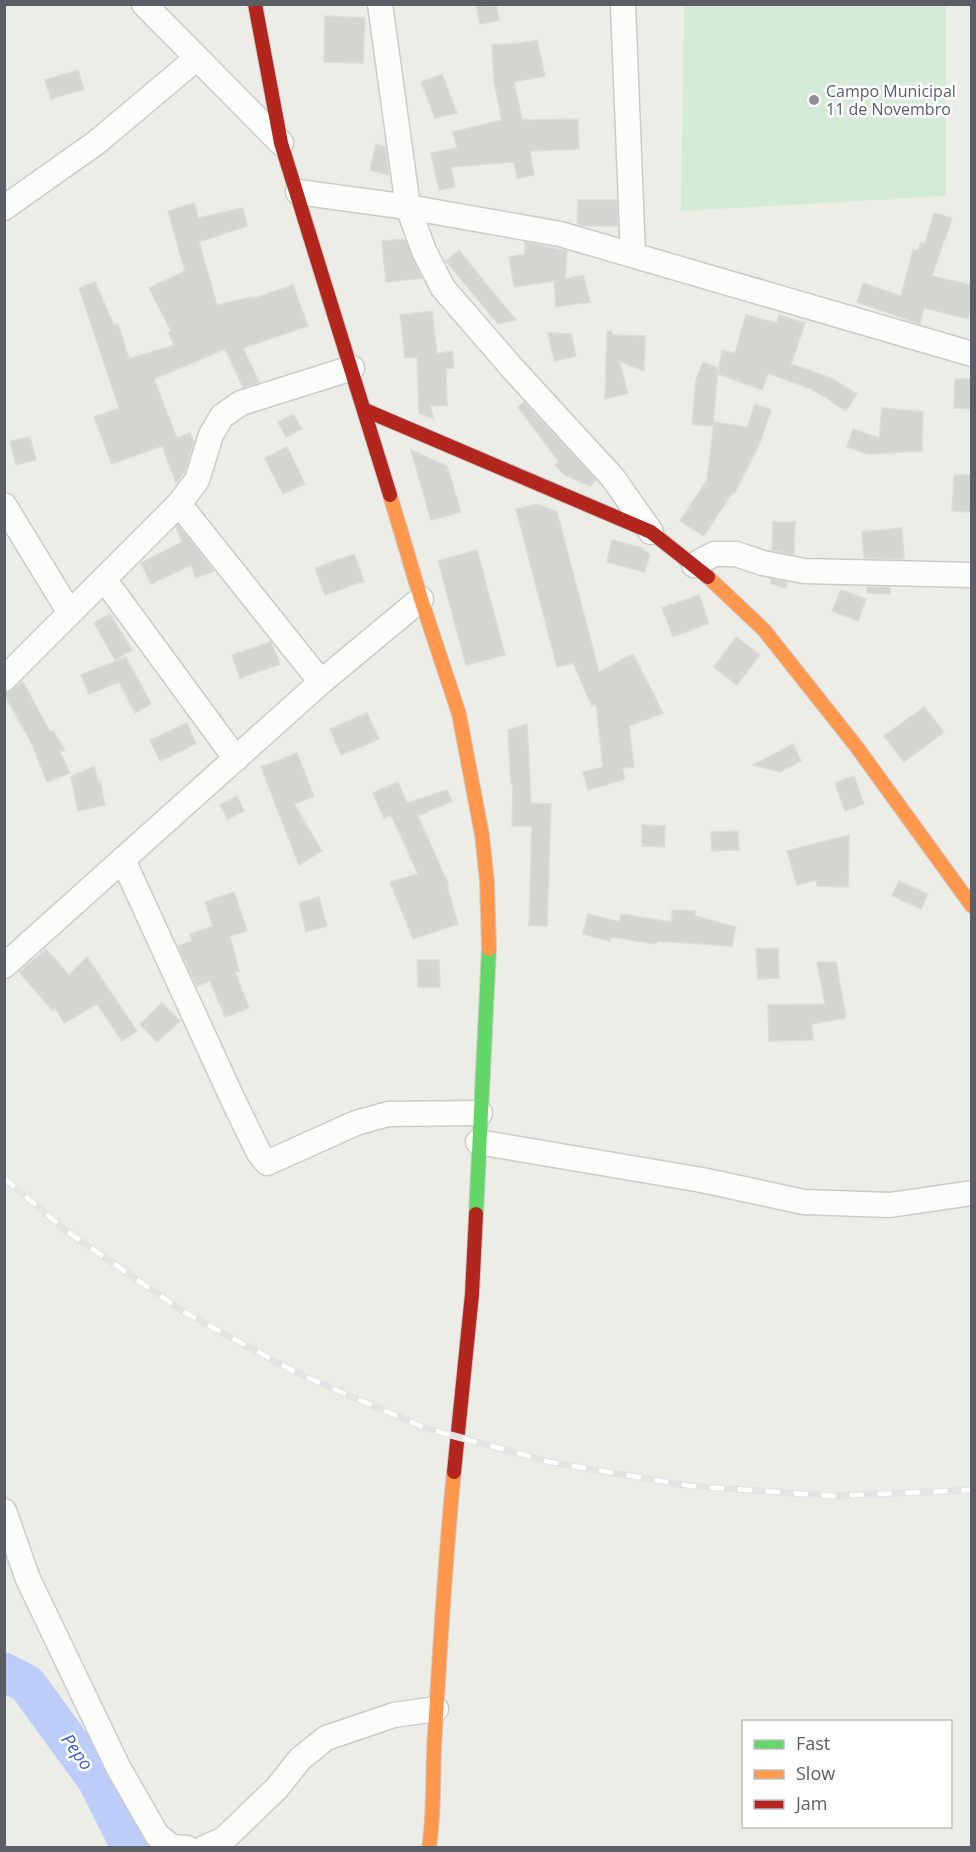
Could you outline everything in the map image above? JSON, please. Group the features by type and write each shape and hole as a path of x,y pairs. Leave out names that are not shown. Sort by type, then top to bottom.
{"main road":[{"path":"255,4 281,143 365,410 421,599 459,714 482,835 487,881 489,947 472,1294 452,1487 432,1780 434,1818 442,1848"},
{"path":"365,410 651,532 694,565 764,630 856,746 972,906"},
{"path":"429,1848 434,1818"}],"street":[{"path":"144,4 281,143"},
{"path":"380,4 408,207 424,251 443,288 513,369 614,478 651,532"},
{"path":"623,4 633,255"},
{"path":"4,208 97,142 197,58"},
{"path":"297,192 408,207 560,234 972,354"},
{"path":"4,679 179,504 197,480 211,435 222,416 241,403 352,368"},
{"path":"179,504 321,682"},
{"path":"4,505 70,613"},
{"path":"694,565 714,554 736,554 764,563 804,571 972,575"},
{"path":"104,579 236,759"},
{"path":"4,966 321,682 421,599"},
{"path":"123,860 234,1102 259,1153 267,1163 356,1123 388,1114 480,1113"},
{"path":"478,1142 702,1180 804,1202 890,1205 972,1193"},
{"path":"4,1511 28,1579 118,1767 157,1836 172,1847 187,1848"},
{"path":"204,1848 224,1839 277,1788 300,1759 326,1738 394,1715 436,1709"}],"green space":[{"name":"Campo Municipal 11 de Novembro","path":"684,5 946,5 946,196 681,211"}],"building":[{"path":"476,4 496,4 499,20 480,24"},
{"path":"325,16 365,18 363,63 324,62"},
{"path":"537,40 545,76 514,82 522,120 578,119 579,149 530,151 534,175 517,178 514,162 451,167 455,187 439,190 431,153 457,148 453,132 502,120 494,82 492,45"},
{"path":"78,70 84,89 51,99 45,80"},
{"path":"442,74 457,113 435,118 421,82"},
{"path":"376,144 385,146 389,175 370,170"},
{"path":"578,200 617,200 618,226 577,224"},
{"path":"194,203 198,218 243,208 247,226 199,242 217,305 252,297 252,299 293,285 308,326 243,348 259,382 243,387 225,349 154,379 177,438 190,433 194,442 184,473 176,483 162,446 112,464 94,417 119,408 79,288 95,282 114,325 118,324 129,359 174,345 168,332 171,331 149,288 185,271 168,211"},
{"path":"934,213 952,218 932,276 972,285 972,303 968,319 924,308 920,324 857,302 863,283 901,296 913,250 918,250 921,242 925,244"},
{"path":"405,239 422,278 386,282 382,241"},
{"path":"525,242 567,251 565,279 583,275 590,302 556,307 554,281 514,287 509,257 525,254"},
{"path":"459,250 516,320 498,324 446,261"},
{"path":"432,311 437,354 452,351 454,368 446,369 447,405 430,406 434,419 419,413 417,357 405,358 400,315"},
{"path":"746,315 777,323 779,315 805,323 791,364 831,378 857,394 846,411 812,389 768,373 762,390 718,374 722,350 735,353"},
{"path":"611,331 613,335 645,336 644,371 619,361 628,393 605,399 607,332"},
{"path":"548,333 571,334 576,356 554,361"},
{"path":"703,362 718,368 713,426 692,424 696,379"},
{"path":"955,379 972,379 972,409 954,408"},
{"path":"524,402 596,480 590,486 563,474 555,465 559,462 518,407"},
{"path":"755,404 771,410 759,445 734,494 732,493 704,536 680,521 707,480 714,422 747,427"},
{"path":"882,408 923,412 922,451 868,454 847,447 853,429 879,438"},
{"path":"293,414 302,429 286,437 278,422"},
{"path":"30,437 36,460 16,465 10,441"},
{"path":"287,447 305,484 283,494 265,458"},
{"path":"411,450 447,466 461,512 431,520"},
{"path":"954,475 972,475 971,512 952,511"},
{"path":"538,504 557,512 599,672 633,654 663,713 629,726 634,767 622,768 625,779 588,790 583,772 603,767 596,704 592,706 573,663 557,667 516,509"},
{"path":"773,522 795,522 794,555 772,550"},
{"path":"178,525 214,571 196,578 191,565 151,584 141,563 182,542 176,527"},
{"path":"902,528 904,559 864,558 862,532"},
{"path":"612,540 639,547 650,554 645,572 607,562"},
{"path":"477,550 505,655 466,665 438,561"},
{"path":"354,554 364,581 325,595 315,568"},
{"path":"771,579 787,582 786,588 771,584"},
{"path":"867,587 890,587 890,594 867,593"},
{"path":"841,590 866,599 858,621 832,611"},
{"path":"699,595 709,623 673,637 662,608"},
{"path":"110,614 132,650 115,660 94,623"},
{"path":"736,637 760,655 737,685 714,667"},
{"path":"271,642 280,664 240,678 232,655"},
{"path":"126,657 151,704 135,713 119,682 89,694 81,675"},
{"path":"23,682 50,732 53,731 65,750 60,752 70,773 47,782 32,744 4,694"},
{"path":"924,707 944,732 904,762 884,736"},
{"path":"367,713 379,739 341,755 330,729"},
{"path":"187,723 196,744 160,761 150,740"},
{"path":"527,724 531,803 551,804 547,926 529,925 532,826 512,826 513,784 511,784 508,730"},
{"path":"793,744 801,761 780,772 753,765"},
{"path":"297,753 314,796 294,804 322,851 299,865 261,767"},
{"path":"94,766 105,805 78,811 71,777"},
{"path":"854,776 864,804 845,811 835,783"},
{"path":"398,782 407,803 447,790 452,801 418,816 449,886 447,887 458,924 413,939 390,882 418,874 391,815 384,818 373,793"},
{"path":"237,796 244,811 228,819 220,805"},
{"path":"642,825 665,826 664,847 642,846"},
{"path":"738,831 739,850 712,851 711,832"},
{"path":"849,835 848,887 817,886 816,880 797,885 787,851"},
{"path":"899,881 928,894 921,909 892,896"},
{"path":"234,892 247,931 230,936 239,971 235,972 249,1008 225,1017 210,981 197,986 178,946 192,941 190,934 213,926 205,902"},
{"path":"319,897 327,926 306,932 299,903"},
{"path":"672,910 695,911 695,916 736,927 732,946 657,941 656,944 611,937 610,941 583,934 588,914 620,922 621,914 672,922"},
{"path":"778,948 779,978 758,979 756,949"},
{"path":"46,949 69,975 87,957 137,1031 122,1041 97,1004 64,1023 55,1008 53,1011 19,972"},
{"path":"417,960 439,960 440,987 418,987"},
{"path":"817,962 836,962 846,1018 812,1024 813,1040 769,1041 768,1005 825,1004"},
{"path":"162,1003 180,1021 157,1042 140,1024"}],"waterway":[{"name":"Pepo","path":"4,1672 27,1684 97,1780 131,1848"}],"railway":[{"path":"4,1178 65,1230 184,1312 301,1375 425,1428 550,1462 690,1486 834,1496 972,1490"}],"traffic: fast":[{"path":"476,1214 489,949"}],"traffic: slow":[{"path":"390,495 459,714 482,835 487,881 489,949"},
{"path":"708,577 764,630 856,746 972,906"},
{"path":"429,1848 443,1602 454,1472"}],"traffic: jam":[{"path":"255,4 281,143 390,495"},
{"path":"365,410 651,532 708,577"},
{"path":"454,1472 472,1294 476,1214"}],"place":[{"name":"Campo Municipal 11 de Novembro","path":"814,100"}]}
